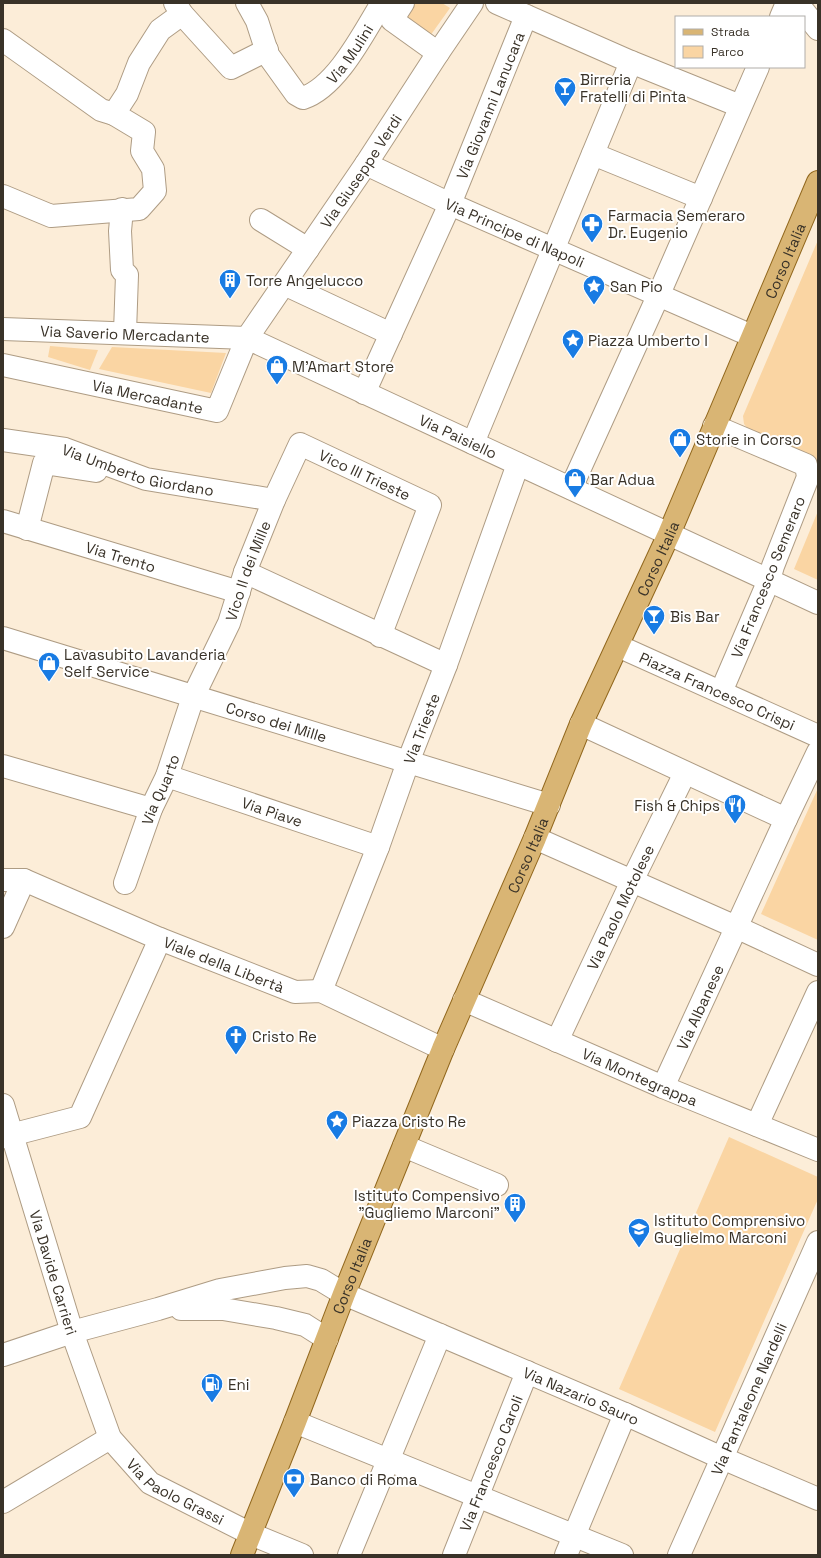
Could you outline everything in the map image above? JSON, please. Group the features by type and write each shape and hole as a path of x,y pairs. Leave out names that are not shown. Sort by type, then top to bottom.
{"main road":[{"name":"Corso Italia","path":"242,1555 344,1294 443,1049 536,838 581,724 669,534 818,182"}],"street":[{"path":"114,114 127,94 139,63 160,30 179,9 232,68 267,50 257,21 247,3"},
{"name":"Via Mulini","path":"267,50 268,55 296,94 303,98 308,96 321,89 347,59 382,3"},
{"path":"403,3 392,20 438,52"},
{"path":"497,3 632,62 740,106"},
{"path":"781,16 787,3"},
{"path":"797,3 818,29"},
{"name":"Via Giuseppe Verdi","path":"247,338 366,164 467,5"},
{"name":"Via Giovanni Lanucara","path":"364,393 450,204 526,16"},
{"path":"3,40 101,110 114,114 144,132 142,151 153,170 155,191 139,209 122,209 51,216 3,196"},
{"path":"473,444 632,62"},
{"path":"571,488 659,294 758,68"},
{"path":"593,154 701,198"},
{"name":"Via Principe di Napoli","path":"366,164 450,204 659,294 752,336"},
{"path":"122,209 120,231 122,270 127,275 124,332"},
{"path":"261,220 308,249"},
{"path":"284,284 391,334"},
{"name":"Via Saverio Mercadante","path":"3,329 124,332 247,338"},
{"name":"Via Paisiello","path":"247,338 818,603"},
{"name":"Via Mercadante","path":"3,365 217,411 247,338"},
{"name":"Via Francesco Semeraro","path":"714,426 806,465 808,477 773,566 770,580 721,692"},
{"name":"Via Umberto Giordano","path":"3,440 65,449 146,479 274,500"},
{"name":"Vico II dei Mille","path":"193,697 229,623 242,582 274,500 300,444"},
{"name":"Vico III Trieste","path":"300,444 430,505 380,636"},
{"path":"27,529 44,463 146,479"},
{"name":"Via Trieste","path":"320,991 378,847 408,762 446,665 518,464"},
{"name":"Via Trento","path":"3,522 242,582 380,636 446,665"},
{"name":"Corso dei Mille","path":"3,638 549,805"},
{"name":"Piazza Francesco Crispi","path":"618,646 818,736"},
{"name":"Via Quarto","path":"125,883 151,809 166,776 193,697"},
{"path":"581,724 786,819"},
{"name":"Via Albanese","path":"663,1087 818,752"},
{"path":"3,766 151,809"},
{"name":"Via Paolo Motolese","path":"557,1041 632,881 685,773"},
{"name":"Via Piave","path":"166,776 378,847"},
{"path":"536,838 818,965"},
{"path":"3,927 14,880"},
{"name":"Viale della Libertà","path":"14,880 295,992 320,991 443,1049"},
{"path":"8,1135 80,1117 160,939"},
{"path":"756,1125 818,992"},
{"name":"Via Montegrappa","path":"464,1000 663,1087 818,1150"},
{"name":"Via Davide Carrieri","path":"3,1105 8,1135 72,1332 110,1438"},
{"path":"404,1146 497,1185"},
{"name":"Via Pantaleone Nardelli","path":"679,1555 818,1242"},
{"name":"Via Nazario Sauro","path":"158,1309 220,1290 285,1278 307,1276 321,1280 344,1294 625,1414 818,1499"},
{"path":"3,1355 72,1332 158,1309 231,1310 305,1326 327,1339"},
{"path":"349,1555 440,1335"},
{"name":"Via Francesco Caroli","path":"454,1555 527,1372"},
{"path":"566,1555 625,1414"},
{"path":"295,1422 622,1555"},
{"path":"3,1502 110,1438"},
{"name":"Via Paolo Grassi","path":"110,1438 150,1482 250,1534 302,1555"}],"green space":[{"path":"414,3 442,3 450,8 430,36 404,17"},
{"path":"818,240 818,461 748,429 744,424 743,416"},
{"path":"50,346 98,350 90,370 48,357"},
{"path":"112,347 226,353 211,393 99,369"},
{"path":"818,511 818,580 794,569"},
{"path":"818,788 818,940 761,914"},
{"path":"729,1137 818,1177 818,1199 715,1432 619,1389"}],"place":[{"name":"Birreria Fratelli di Pinta","path":"565,108"},
{"name":"Farmacia Semeraro Dr. Eugenio","path":"592,244"},
{"name":"Torre Angelucco","path":"230,300"},
{"name":"San Pio","path":"594,306"},
{"name":"Piazza Umberto I","path":"573,360"},
{"name":"M'Amart Store","path":"277,386"},
{"name":"Storie in Corso","path":"680,458"},
{"name":"Bar Adua","path":"575,498"},
{"name":"Bis Bar","path":"654,636"},
{"name":"Lavasubito Lavanderia Self Service","path":"49,682"},
{"name":"Fish & Chips","path":"735,824"},
{"name":"Cristo Re","path":"236,1056"},
{"name":"Piazza Cristo Re","path":"337,1140"},
{"name":"Istituto Compensivo \"Gugliemo Marconi\"","path":"515,1224"},
{"name":"Istituto Comprensivo Guglielmo Marconi","path":"639,1248"},
{"name":"Eni","path":"212,1404"},
{"name":"Banco di Roma","path":"294,1498"}]}
